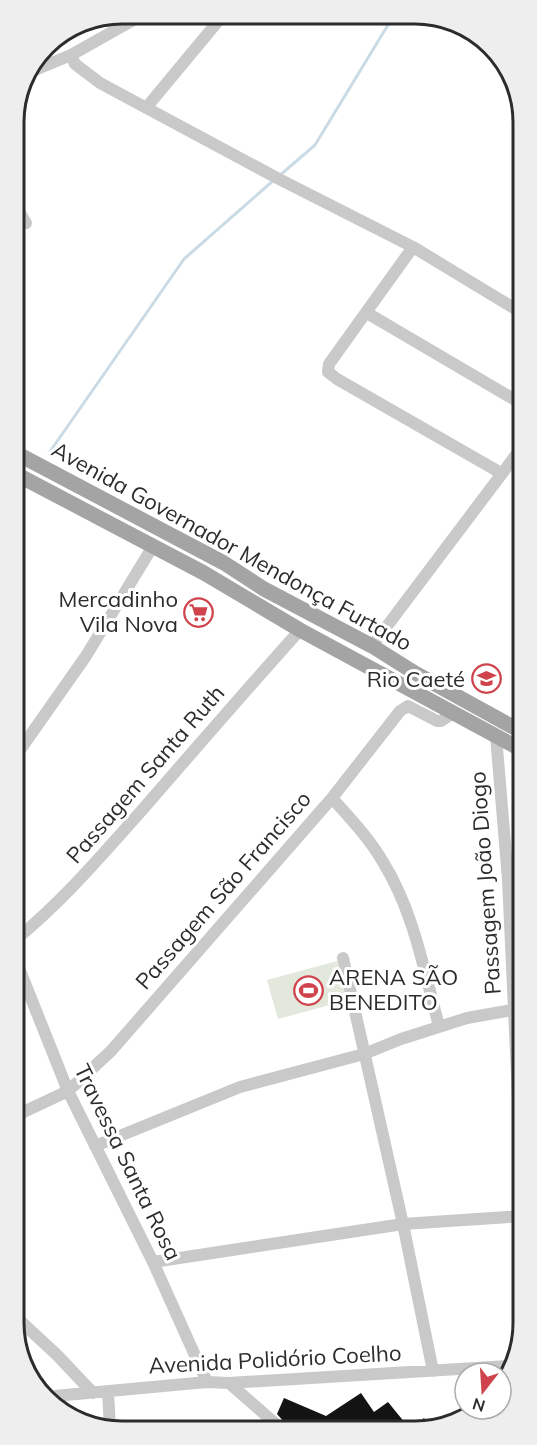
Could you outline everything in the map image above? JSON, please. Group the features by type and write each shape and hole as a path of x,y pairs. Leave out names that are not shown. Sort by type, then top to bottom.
{"main road":[{"name":"Avenida Governador Mendonça Furtado","path":"24,457 224,563 264,589 372,646 415,673 513,727"},
{"name":"Avenida Governador Mendonça Furtado","path":"24,478 204,573 300,630 513,745"}],"street":[{"path":"39,68 71,55 126,24"},
{"path":"146,108 217,24"},
{"path":"71,55 75,64 100,83 277,178 413,247 513,308"},
{"path":"413,247 329,364 330,374 501,473"},
{"path":"367,313 513,399"},
{"path":"372,646 513,458"},
{"path":"24,744 86,656 153,546"},
{"name":"Passagem Santa Ruth","path":"24,933 89,871 300,630"},
{"name":"Passagem São Francisco","path":"24,1112 68,1091 111,1051 332,798 404,707 412,707 437,721 453,713"},
{"name":"Passagem João Diogo","path":"496,736 513,938"},
{"path":"332,798 370,842 395,884 412,924 439,1026"},
{"path":"508,879 513,879"},
{"path":"343,958 403,1224 433,1371"},
{"name":"Travessa Santa Rosa","path":"24,981 68,1091 153,1262 207,1382"},
{"path":"95,1146 240,1087 364,1053 467,1018 513,1010"},
{"path":"153,1262 403,1224 513,1217"},
{"path":"24,1325 93,1393"},
{"name":"Avenida Polidório Coelho","path":"57,1396 207,1382 229,1383 453,1370"},
{"path":"229,1383 273,1421"},
{"path":"108,1391 110,1420"}],"shaded area":[{"name":"ARENA SÃO BENEDITO","path":"337,961 348,1000 278,1019 267,980"}],"building":[{"path":"361,1393 374,1412 388,1402 403,1421 283,1421 277,1414 284,1398 326,1416"}],"waterway":[{"path":"279,176 315,145 389,24"},
{"path":"49,453 184,259 274,180"}],"place":[{"name":"Mercadinho Vila Nova","path":"199,612"},
{"name":"Rio Caeté","path":"486,679"},
{"name":"ARENA SÃO BENEDITO","path":"308,990"}]}
